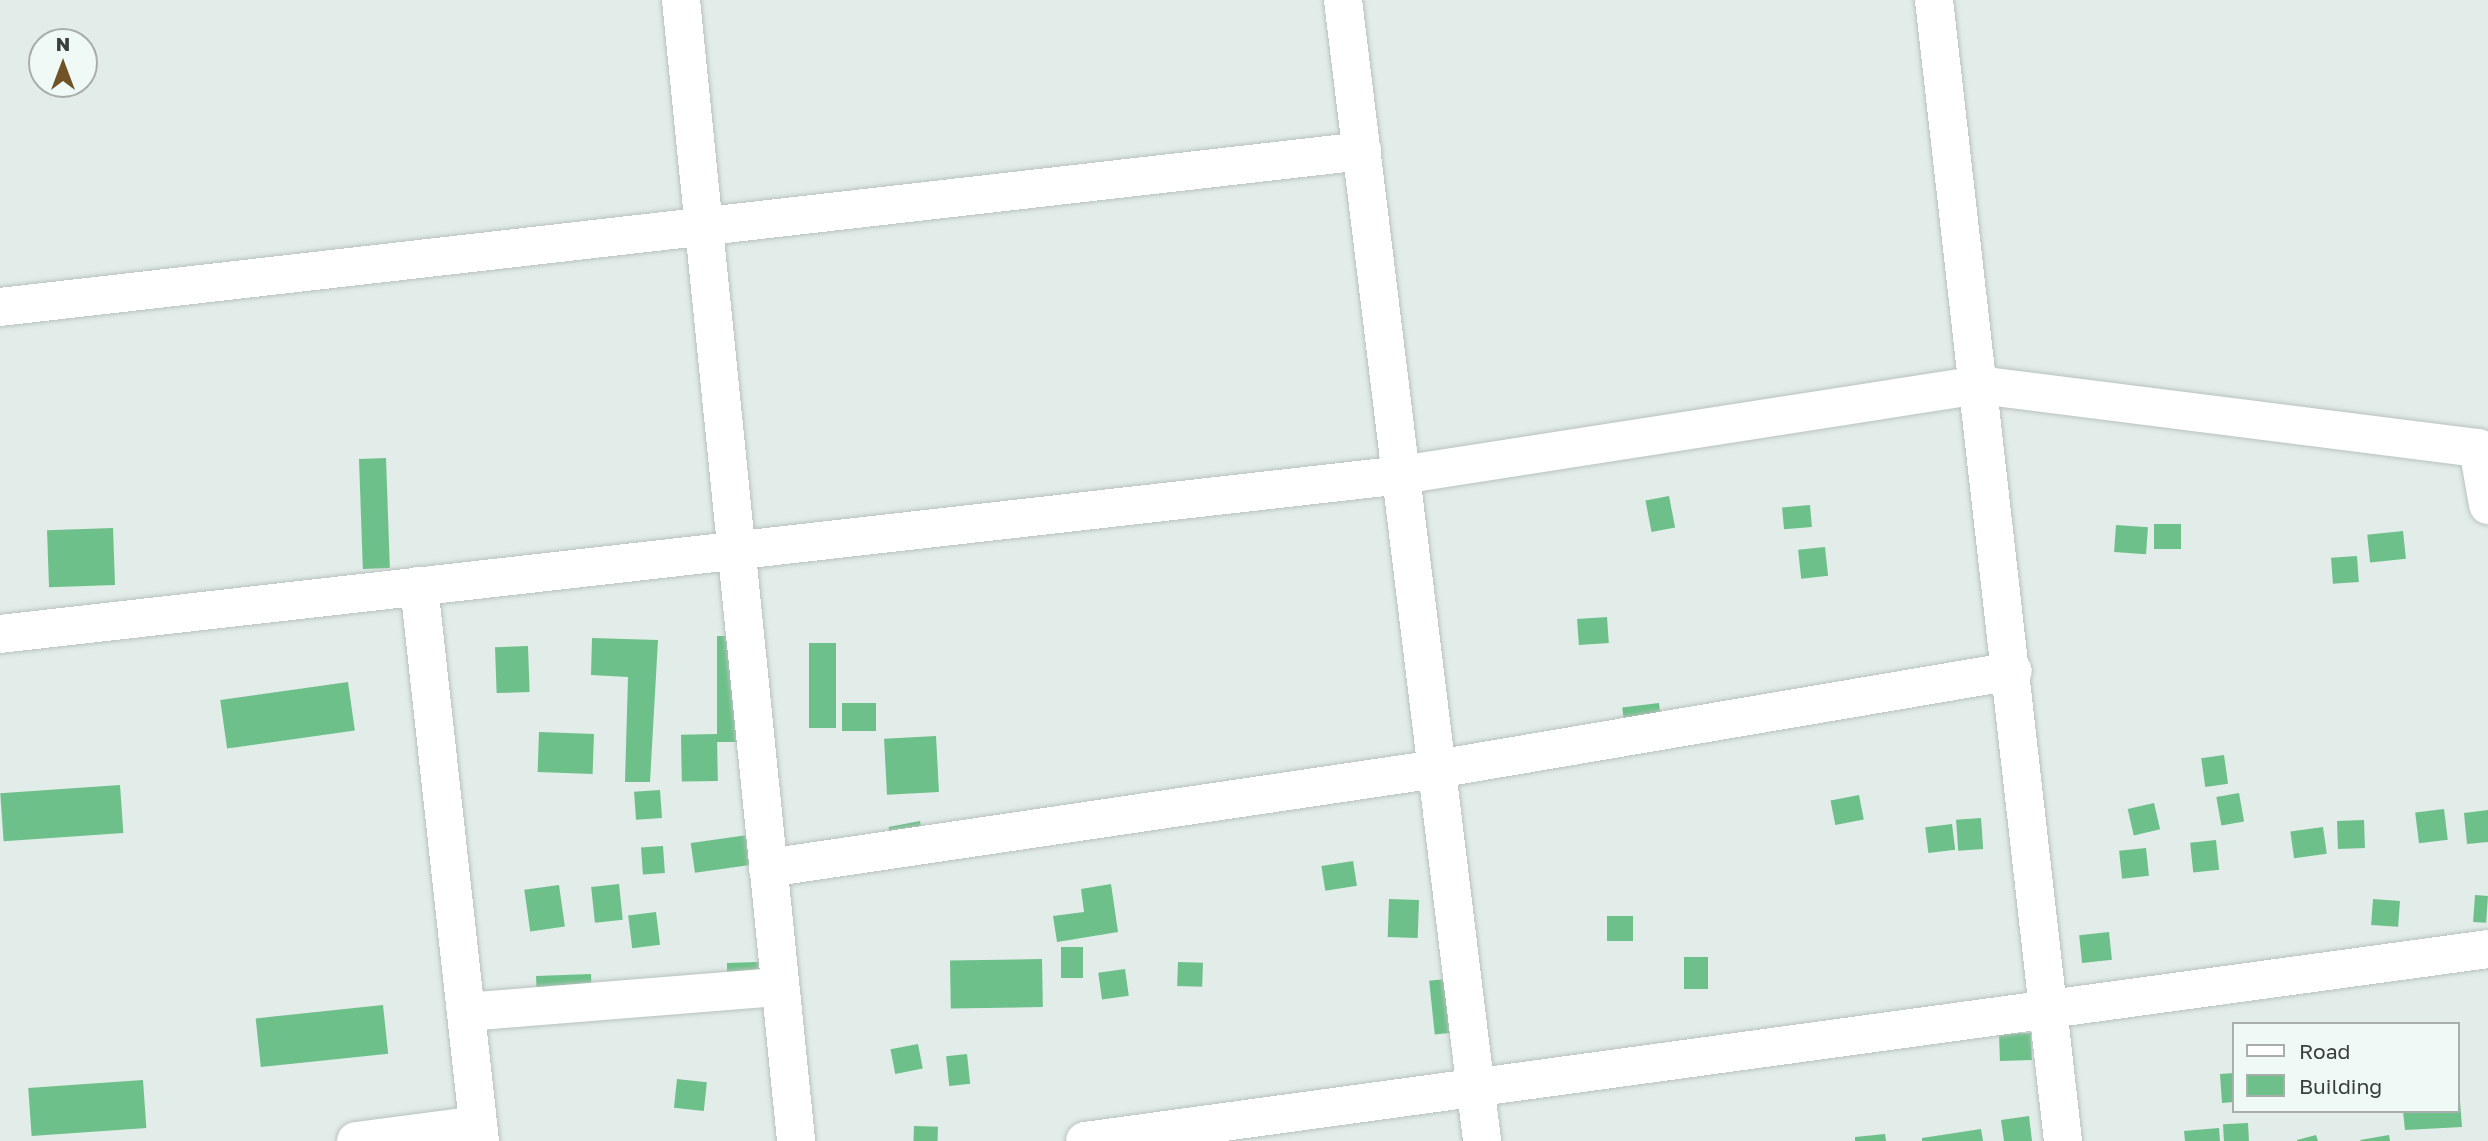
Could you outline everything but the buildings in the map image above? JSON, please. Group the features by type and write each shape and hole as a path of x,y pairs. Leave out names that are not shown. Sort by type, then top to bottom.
{"street":[{"path":"681,0 796,1141"},
{"path":"1343,0 1482,1141"},
{"path":"1934,0 2052,1010 2063,1141"},
{"path":"0,307 1362,151"},
{"path":"0,634 1401,475 1979,385 2478,448 2488,505"},
{"path":"356,1141 479,1133 419,586"},
{"path":"768,867 1437,769 2013,671"},
{"path":"1085,1141 1155,1136 2488,949"},
{"path":"466,1012 780,987"}]}
